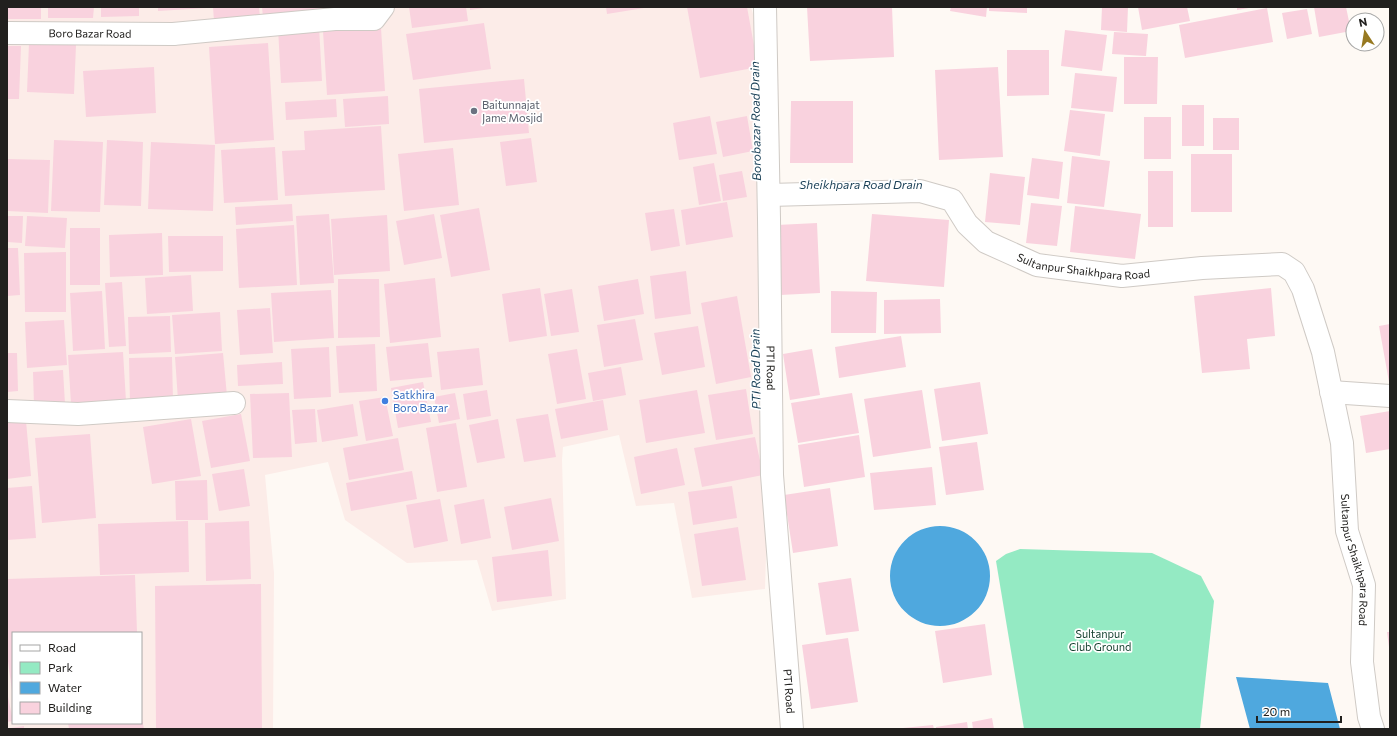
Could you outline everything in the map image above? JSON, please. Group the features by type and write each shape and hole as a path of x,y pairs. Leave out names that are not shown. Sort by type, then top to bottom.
{"street":[{"name":"Boro Bazar Road","path":"7,33 173,34 335,19 374,19 383,7"},
{"name":"PTI Road","path":"765,7 772,475 792,729"},
{"name":"Sultanpur Shaikhpara Road","path":"769,195 920,191 952,200 967,224 986,242 1037,265 1122,276 1202,268 1282,264 1294,272 1303,289 1323,352 1342,443 1348,532 1364,586 1362,662 1369,717 1373,729"},
{"path":"1331,392 1390,396"},
{"path":"7,411 78,414 234,403"}],"shaded area":[{"name":"Satkhira Boro Bazar","path":"7,7 751,7 760,39 768,489 765,589 692,598 674,503 636,506 619,435 563,447 562,460 566,599 492,611 477,560 407,563 345,520 328,462 265,475 274,573 273,729 7,729"}],"green space":[{"name":"Sultanpur Club Ground","path":"1020,549 1152,553 1201,576 1214,601 1200,729 1024,729 996,561 1006,554"}],"water":[{"path":"940,526 959,530 975,541 986,557 990,576 986,595 975,611 959,622 940,626 921,622 905,611 894,595 890,576 894,557 905,541 921,530"},
{"path":"1236,677 1328,683 1340,729 1250,729"}],"building":[{"path":"7,7 41,7 41,19 7,19"},
{"path":"48,7 94,7 93,18 48,18"},
{"path":"101,7 139,7 139,16 101,17"},
{"path":"158,7 207,7 207,8 158,11"},
{"path":"213,7 259,7 260,18 214,21"},
{"path":"262,7 331,7 331,13 263,17"},
{"path":"409,7 466,7 468,21 412,28"},
{"path":"470,7 484,7 484,8 470,10"},
{"path":"606,7 644,7 644,8 607,14"},
{"path":"687,7 747,7 758,67 700,78"},
{"path":"807,7 892,7 894,57 810,61"},
{"path":"951,7 987,7 986,17 950,11"},
{"path":"989,7 1027,7 1027,13 989,11"},
{"path":"1102,7 1128,7 1127,32 1101,30"},
{"path":"1138,7 1187,7 1190,21 1142,30"},
{"path":"1237,7 1249,7 1249,8 1237,10"},
{"path":"1314,7 1346,7 1347,12 1345,12 1345,32 1319,37"},
{"path":"1267,8 1273,42 1185,58 1179,25"},
{"path":"1307,9 1312,34 1287,39 1282,13"},
{"path":"484,23 491,69 413,80 406,34"},
{"path":"319,26 322,81 281,83 278,28"},
{"path":"381,28 385,91 327,95 323,31"},
{"path":"1065,30 1107,35 1102,71 1061,66"},
{"path":"1114,32 1148,34 1146,56 1112,54"},
{"path":"29,43 76,45 74,94 27,92"},
{"path":"268,43 274,140 215,144 209,47"},
{"path":"7,46 21,46 19,99 7,99"},
{"path":"1007,50 1049,50 1049,95 1007,96"},
{"path":"1124,57 1158,57 1157,104 1124,104"},
{"path":"154,67 156,113 86,117 83,71"},
{"path":"998,67 1003,157 939,160 935,70"},
{"path":"1075,73 1117,77 1113,112 1071,108"},
{"name":"Baitunnajat Jame Mosjid","path":"524,79 529,133 424,143 419,89"},
{"path":"388,96 389,124 345,127 343,99"},
{"path":"336,99 337,117 286,120 285,102"},
{"path":"791,101 853,101 853,163 790,163"},
{"path":"1182,105 1204,105 1204,146 1182,146"},
{"path":"1070,110 1105,114 1100,156 1064,151"},
{"path":"710,116 717,154 679,160 673,123"},
{"path":"747,116 753,151 723,157 716,122"},
{"path":"1144,117 1171,117 1171,159 1144,159"},
{"path":"1213,118 1239,118 1239,150 1213,150"},
{"path":"381,126 385,190 285,196 282,151 305,150 304,131"},
{"path":"531,138 537,182 506,186 500,142"},
{"path":"54,140 103,142 100,212 51,211"},
{"path":"107,140 143,142 141,206 104,205"},
{"path":"151,142 215,145 213,211 148,209"},
{"path":"275,147 278,200 224,203 221,150"},
{"path":"453,148 459,205 404,211 398,154"},
{"path":"1191,154 1232,154 1232,212 1191,212"},
{"path":"1072,156 1110,161 1104,207 1067,203"},
{"path":"1032,158 1063,162 1059,199 1027,195"},
{"path":"7,159 50,160 48,213 7,211"},
{"path":"714,163 721,201 699,205 693,167"},
{"path":"742,171 747,197 723,201 719,175"},
{"path":"1148,171 1173,171 1173,227 1148,227"},
{"path":"990,173 1025,177 1020,225 985,222"},
{"path":"727,202 733,237 686,245 681,210"},
{"path":"1031,203 1062,206 1057,246 1026,243"},
{"path":"292,204 293,221 236,225 235,207"},
{"path":"1075,206 1141,214 1135,259 1070,252"},
{"path":"479,208 490,270 451,277 440,215"},
{"path":"674,209 680,246 651,251 645,213"},
{"path":"329,214 334,283 300,285 296,216"},
{"path":"434,214 442,258 404,265 396,221"},
{"path":"872,214 949,220 944,287 866,281"},
{"path":"387,215 390,271 334,275 331,219"},
{"path":"7,216 23,216 22,243 7,242"},
{"path":"27,216 67,218 65,248 25,246"},
{"path":"817,223 820,293 780,295 777,225"},
{"path":"294,225 297,285 239,288 236,229"},
{"path":"70,228 100,228 100,285 70,285"},
{"path":"162,233 163,275 110,277 109,235"},
{"path":"168,236 223,236 223,271 169,272"},
{"path":"7,248 18,248 20,295 7,296"},
{"path":"66,252 66,312 25,312 24,253"},
{"path":"686,271 691,314 655,319 650,276"},
{"path":"191,275 193,311 147,314 145,278"},
{"path":"435,278 441,337 390,343 384,284"},
{"path":"338,279 379,279 380,337 338,338"},
{"path":"638,279 644,314 604,321 598,286"},
{"path":"122,282 126,346 109,347 105,283"},
{"path":"540,288 547,336 509,342 502,294"},
{"path":"1271,288 1275,336 1247,339 1250,369 1202,373 1194,296"},
{"path":"572,289 579,332 551,336 544,294"},
{"path":"331,290 334,338 274,342 271,293"},
{"path":"102,291 105,349 73,351 70,293"},
{"path":"831,291 877,292 876,333 831,333"},
{"path":"737,296 751,377 716,384 701,303"},
{"path":"940,299 941,333 884,334 884,300"},
{"path":"270,308 273,353 240,355 237,310"},
{"path":"220,312 222,351 175,354 172,315"},
{"path":"170,316 171,352 129,354 128,317"},
{"path":"635,319 643,360 604,367 597,325"},
{"path":"64,320 67,365 27,368 25,322"},
{"path":"1390,324 1390,382 1389,382 1379,326"},
{"path":"698,326 705,367 662,375 654,333"},
{"path":"901,336 906,367 839,378 835,347"},
{"path":"428,343 432,377 390,381 386,347"},
{"path":"375,344 377,391 339,393 336,346"},
{"path":"329,347 331,397 294,399 291,349"},
{"path":"479,348 483,385 441,390 437,352"},
{"path":"577,349 586,399 557,404 548,354"},
{"path":"812,349 820,395 790,400 783,354"},
{"path":"123,352 126,401 71,404 68,355"},
{"path":"7,353 17,353 18,391 7,392"},
{"path":"223,353 227,396 178,400 175,357"},
{"path":"172,357 173,401 130,403 129,358"},
{"path":"282,362 283,384 238,386 237,365"},
{"path":"621,367 626,395 593,401 588,373"},
{"path":"63,370 65,404 34,405 33,372"},
{"path":"423,382 431,422 398,428 391,388"},
{"path":"980,382 988,434 942,441 934,389"},
{"path":"746,389 753,434 716,440 708,395"},
{"path":"487,390 491,416 467,420 463,394"},
{"path":"697,390 705,433 646,443 639,400"},
{"path":"922,390 931,448 873,457 864,399"},
{"path":"289,393 292,457 253,458 250,394"},
{"path":"455,393 460,419 439,423 434,397"},
{"path":"852,393 859,433 798,443 791,403"},
{"path":"385,397 393,436 366,441 359,401"},
{"path":"603,400 608,430 561,439 555,409"},
{"path":"353,404 358,436 322,442 317,410"},
{"path":"315,409 317,442 295,444 292,410"},
{"path":"1390,411 1390,449 1366,453 1360,416"},
{"path":"241,414 250,461 211,468 202,421"},
{"path":"548,414 556,457 524,462 516,419"},
{"path":"191,419 201,476 152,484 143,427"},
{"path":"498,419 505,458 477,463 469,425"},
{"path":"26,421 31,476 7,479 7,422"},
{"path":"456,423 467,487 437,492 426,428"},
{"path":"90,434 96,518 42,523 35,438"},
{"path":"859,435 865,477 804,487 798,445"},
{"path":"755,437 763,475 702,487 694,448"},
{"path":"398,438 404,470 349,480 343,448"},
{"path":"977,442 984,490 946,495 939,447"},
{"path":"677,448 685,485 641,494 634,457"},
{"path":"932,467 936,505 874,510 870,473"},
{"path":"244,469 250,506 219,511 212,474"},
{"path":"412,471 417,499 351,511 346,483"},
{"path":"207,480 208,520 176,520 175,481"},
{"path":"32,486 36,538 7,540 7,488"},
{"path":"732,486 737,518 693,525 688,492"},
{"path":"830,488 838,546 793,553 784,495"},
{"path":"551,498 559,541 512,550 504,507"},
{"path":"440,499 448,541 414,548 406,505"},
{"path":"484,499 491,538 461,544 454,505"},
{"path":"188,521 189,572 100,575 98,524"},
{"path":"249,521 251,579 206,581 205,523"},
{"path":"738,527 746,580 702,586 694,534"},
{"path":"548,550 552,596 497,602 492,557"},
{"path":"135,575 137,632 12,632 12,691 7,654 7,579"},
{"path":"851,578 859,631 826,635 818,583"},
{"path":"261,584 262,729 156,729 155,586"},
{"path":"985,624 992,675 943,683 935,631"},
{"path":"1387,632 1390,632 1390,647 1389,647"},
{"path":"848,638 858,702 811,709 802,645"},
{"path":"7,692 12,721 7,722"},
{"path":"992,718 994,729 973,729 972,722"},
{"path":"142,719 144,729 69,729 68,724 142,724"},
{"path":"967,722 968,729 936,729 936,727"},
{"path":"933,725 934,729 903,729 903,728"},
{"path":"24,726 24,729 11,729 11,728"}],"place":[{"name":"Baitunnajat Jame Mosjid","path":"474,111"},
{"name":"Satkhira Boro Bazar","path":"385,401"}],"water label":[{"name":"Borobazar Road Drain","path":"756,121"},
{"name":"Sheikhpara Road Drain","path":"861,185"},
{"name":"PTI Road Drain","path":"756,369"}]}
